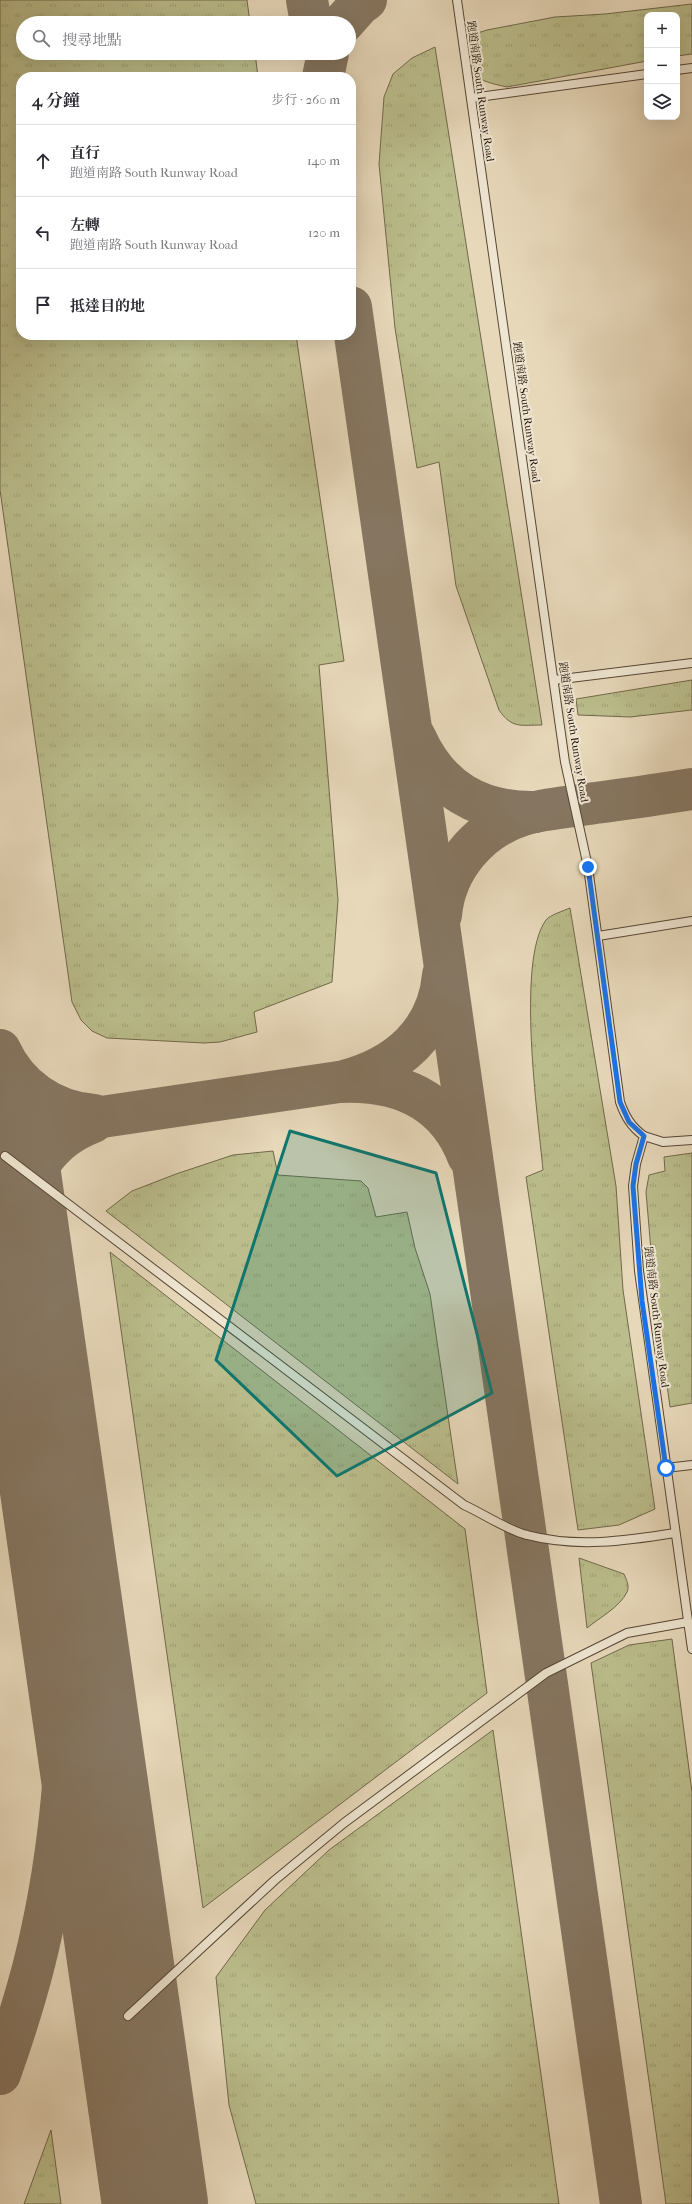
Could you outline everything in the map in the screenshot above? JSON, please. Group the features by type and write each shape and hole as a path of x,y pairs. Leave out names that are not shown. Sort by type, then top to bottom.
{"lane":[{"name":"跑道南路 South Runway Road","path":"457,0 565,762 583,843 598,936 620,1102 629,1122 644,1136 634,1175 633,1193 642,1301 692,1649"},
{"path":"680,70 692,68"},
{"path":"471,98 644,74"},
{"path":"554,680 692,663"},
{"path":"598,936 692,921"},
{"path":"644,1136 663,1142 692,1140"},
{"path":"5,1156 464,1504 526,1535 576,1544 619,1542 675,1533"},
{"path":"666,1468 692,1464"},
{"path":"128,2016 292,1866 344,1823 546,1673 627,1634 688,1622"}],"highlighted area":[{"path":"290,1131 436,1173 492,1393 337,1476 216,1360"}],"green space":[{"path":"0,0 247,0 249,16 16,16 16,60 256,60 257,72 16,72 16,340 297,340 344,661 319,665 338,900 332,982 254,1012 257,1032 220,1042 204,1043 107,1038 92,1031 81,1020 72,1002 0,490"},
{"path":"692,4 692,54 680,56 680,12 644,12 644,62 507,87 485,81 473,73 470,67 465,37 487,30 555,17 605,14"},
{"path":"435,47 542,725 518,725 508,720 499,710 456,586 439,462 417,468 395,328 379,164 384,97 393,74 412,58"},
{"path":"692,680 692,710 630,717 578,715 576,699"},
{"path":"570,908 616,1186 623,1290 655,1509 619,1525 578,1530 526,1177 543,1170 531,1040 532,969 537,940 546,920"},
{"path":"273,1151 278,1175 361,1181 368,1188 376,1217 407,1212 415,1248 430,1294 458,1484 106,1211 132,1191 176,1174 233,1155"},
{"path":"692,1153 692,1403 670,1407 655,1297 646,1192 649,1175 665,1171 664,1157"},
{"path":"110,1252 465,1529 487,1693 203,1908"},
{"path":"579,1558 624,1574 628,1585 627,1592 619,1603 587,1628"},
{"path":"672,1639 692,1792 692,2204 666,2204 591,1663 629,1645"},
{"path":"493,1730 559,2204 256,2204 229,2105 216,1977 265,1910 329,1850"},
{"path":"51,2130 61,2204 24,2204"}],"taxiway":[{"path":"307,0 310,16"},
{"path":"349,16 359,5 366,0"},
{"path":"324,72 327,60"},
{"path":"356,340 621,2204"},
{"path":"415,737 424,755 436,771 448,784 463,794 478,802 496,808 535,812"},
{"path":"441,915 449,882 457,867 478,841 507,821 523,815 541,811 692,789"},
{"path":"344,1081 381,1067 397,1057 412,1044 433,1014 439,996 443,975"},
{"path":"0,1050 16,1075 26,1086 38,1095 50,1103 64,1109 94,1115"},
{"path":"0,1132 339,1082 360,1082 381,1084 400,1089 417,1096 433,1106 447,1120 459,1136 468,1156"},
{"path":"19,1253 23,1211 34,1174 44,1158 56,1144 72,1132 93,1122"},
{"path":"0,2074 34,1963 43,1925 56,1847 61,1808 67,1730 70,1612"},
{"path":"128,2016 180,2204"}],"runway":[{"path":"0,1119 155,2204"}],"route":[{"path":"588,867 620,1102 629,1122 644,1136 636,1164 633,1186 642,1301 666,1468"}]}
